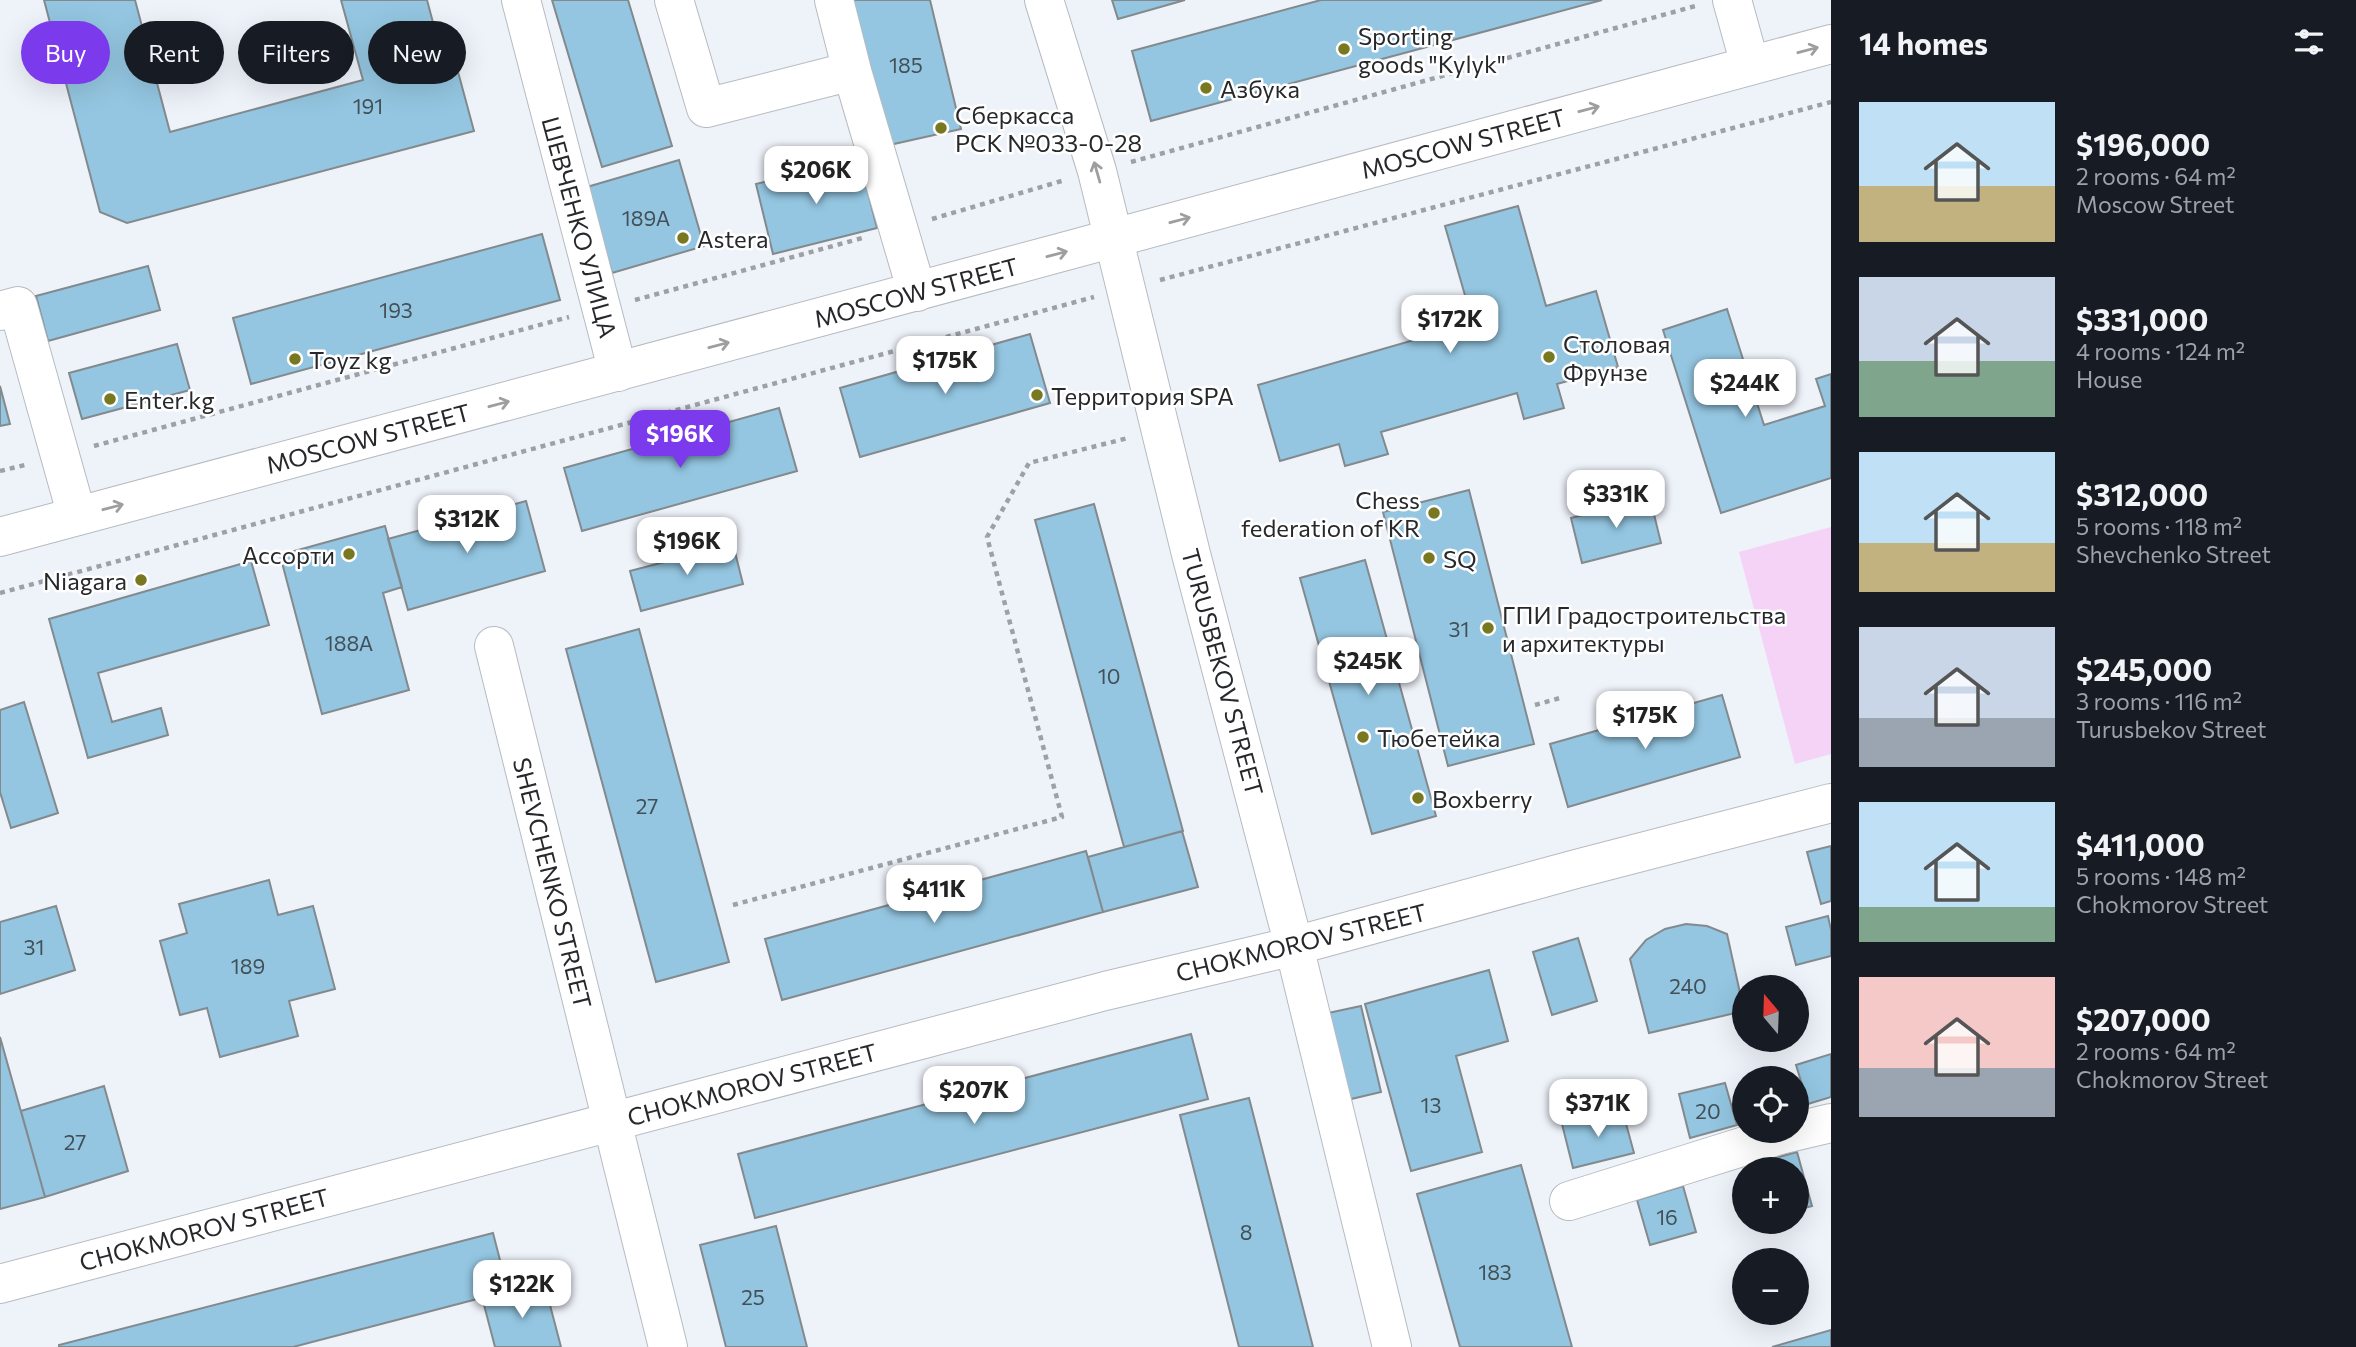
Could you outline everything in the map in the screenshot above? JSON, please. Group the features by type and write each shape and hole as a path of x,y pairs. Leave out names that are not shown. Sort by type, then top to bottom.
{"street":[{"name":"ШЕВЧЕНКО УЛИЦА","path":"521,0 618,372"},
{"path":"674,0 706,108 852,71"},
{"path":"834,0 917,292"},
{"name":"TURUSBEKOV STREET","path":"1044,0 1097,171 1294,946 1392,1347"},
{"path":"1718,2 1750,65"},
{"name":"MOSCOW STREET","path":"0,537 1831,44"},
{"path":"0,311 18,306 77,516"},
{"name":"SHEVCHENKO STREET","path":"494,646 612,1121"},
{"name":"CHOKMOROV STREET","path":"0,1284 1105,991 1294,946 1831,803"},
{"path":"612,1121 668,1347"},
{"path":"1569,1201 1780,1135 1831,1123"}],"path":[{"path":"0,471 900,228 1097,171 1718,2"},
{"path":"0,593 1831,102"},
{"path":"733,905 1062,817 987,537 1028,463 1161,430"},
{"path":"1535,705 1560,698"}],"shaded area":[{"path":"1831,527 1831,754 1795,764 1739,552"}],"building":[{"path":"44,0 135,0 141,21 124,21 124,84 157,84 170,132 363,80 354,47 354,21 347,21 341,0 427,0 433,21 368,21 368,84 461,84 474,131 127,223 100,212 66,84 110,84 110,21 50,21"},
{"path":"552,0 628,0 672,146 602,167"},
{"path":"851,0 930,0 961,129 885,146"},
{"path":"1112,0 1185,0 1118,19"},
{"path":"1321,0 1602,0 1151,121 1132,51"},
{"path":"859,158 877,228 773,254 756,184"},
{"path":"679,160 704,246 612,273 587,187"},
{"path":"1518,206 1546,306 1596,291 1618,367 1557,384 1564,408 1524,419 1517,393 1381,432 1388,454 1345,466 1339,444 1280,461 1258,385 1473,323 1445,226"},
{"path":"542,234 560,300 251,384 233,318"},
{"path":"148,266 160,310 48,341 36,296"},
{"path":"1727,309 1764,425 1825,406 1816,379 1831,374 1831,478 1721,513 1663,330"},
{"path":"1030,334 1050,403 860,457 840,388"},
{"path":"177,344 190,390 82,419 69,373"},
{"path":"0,386 10,424 0,426"},
{"path":"779,408 797,471 582,531 564,468"},
{"path":"1469,490 1534,744 1448,766 1383,512"},
{"path":"1650,498 1661,543 1582,563 1571,518"},
{"path":"526,501 545,571 408,610 388,539"},
{"path":"1094,504 1183,831 1124,847 1035,520"},
{"path":"385,526 402,587 383,593 409,690 322,714 280,555"},
{"path":"733,544 743,584 641,611 630,571"},
{"path":"1365,560 1436,816 1372,834 1300,578"},
{"path":"251,561 269,625 98,673 112,722 161,708 168,735 88,758 49,619"},
{"path":"639,629 729,962 656,982 566,649"},
{"path":"1722,695 1740,757 1568,807 1550,744"},
{"path":"24,702 58,813 11,828 0,792 0,710"},
{"path":"1182,831 1198,887 1103,912 1088,857"},
{"path":"1831,846 1831,901 1821,904 1807,852"},
{"path":"1086,851 1103,912 782,1000 765,939"},
{"path":"269,880 278,915 313,906 335,989 289,1001 298,1036 220,1057 207,1008 180,1015 160,941 187,933 179,904"},
{"path":"56,906 75,970 0,994 0,922"},
{"path":"1828,916 1831,956 1796,965 1786,927"},
{"path":"1686,924 1707,926 1727,934 1736,975 1732,975 1732,1014 1649,1033 1630,959 1646,940 1665,929"},
{"path":"1578,938 1597,1001 1552,1015 1533,952"},
{"path":"1489,970 1508,1041 1456,1056 1482,1152 1411,1171 1365,1004"},
{"path":"1361,1006 1381,1092 1347,1100 1328,1013"},
{"path":"1191,1034 1208,1099 755,1218 738,1154"},
{"path":"0,1037 45,1197 0,1209"},
{"path":"1831,1054 1831,1097 1809,1104 1809,1066 1796,1065"},
{"path":"1725,1083 1732,1108 1732,1126 1690,1138 1679,1094"},
{"path":"104,1086 128,1171 45,1197 21,1111"},
{"path":"1249,1098 1313,1347 1239,1347 1180,1115"},
{"path":"1622,1109 1634,1153 1573,1168 1562,1124"},
{"path":"1797,1152 1798,1157 1778,1157"},
{"path":"1521,1165 1572,1347 1460,1347 1417,1194"},
{"path":"1683,1186 1696,1232 1650,1245 1637,1200"},
{"path":"776,1226 807,1347 726,1347 700,1245"},
{"path":"493,1233 508,1291 293,1347 59,1347 59,1345"},
{"path":"545,1286 561,1347 495,1347 483,1301"},
{"path":"1831,1330 1831,1347 1772,1347"}],"place":[{"name":"Sporting goods \"Kylyk\"","path":"1344,49"},
{"name":"Азбука","path":"1206,88"},
{"name":"Сберкасса РСК №033-0-28","path":"941,128"},
{"name":"Astera","path":"683,238"},
{"name":"Столовая Фрунзе","path":"1549,357"},
{"name":"Toyz kg","path":"295,359"},
{"name":"Территория SPA","path":"1037,395"},
{"name":"Enter.kg","path":"110,399"},
{"name":"Chess federation of KR","path":"1434,513"},
{"name":"Ассорти","path":"349,554"},
{"name":"SQ","path":"1429,558"},
{"name":"Niagara","path":"141,580"},
{"name":"ГПИ Градостроительства и архитектуры","path":"1488,628"},
{"name":"Тюбетейка","path":"1363,737"},
{"name":"Boxberry","path":"1418,798"}]}
